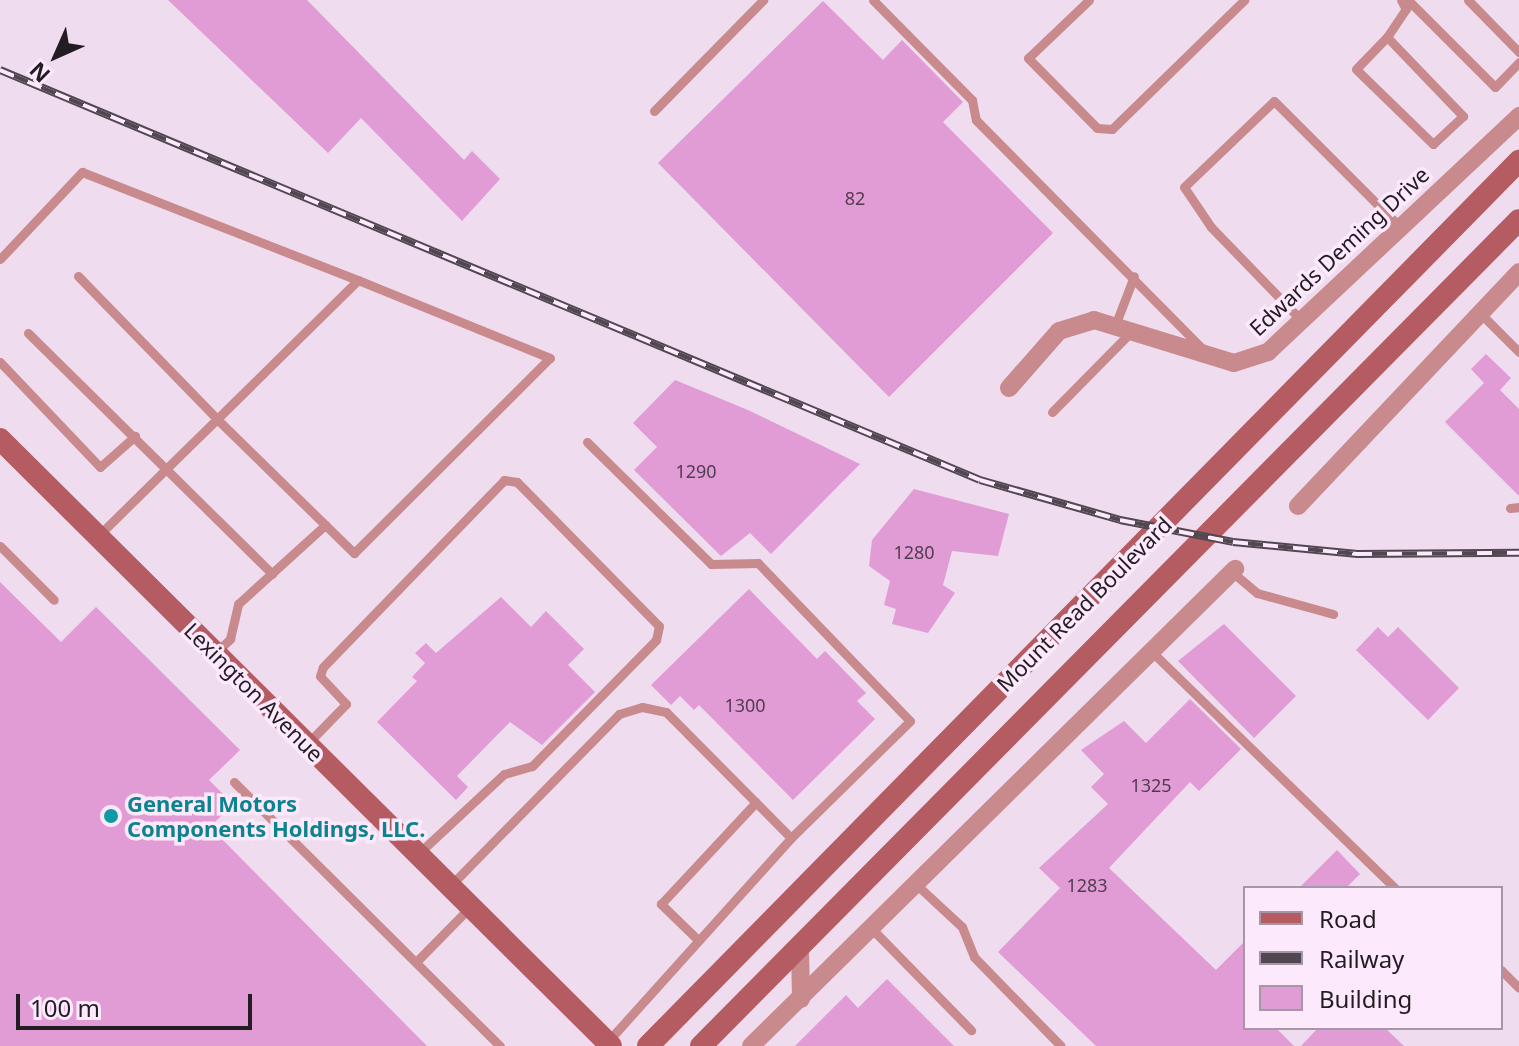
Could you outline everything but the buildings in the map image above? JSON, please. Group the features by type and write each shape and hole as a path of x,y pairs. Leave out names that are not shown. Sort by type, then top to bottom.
{"main road":[{"name":"Mount Read Boulevard","path":"648,1046 1519,161"},
{"name":"Mount Read Boulevard","path":"701,1046 1519,220"},
{"name":"Lexington Avenue","path":"0,439 609,1044"}],"street":[{"name":"Edwards Deming Drive","path":"1009,388 1059,331 1094,320 1125,326 1211,357 1252,361 1302,321 1519,116"},
{"path":"1298,506 1518,276"},
{"path":"751,1046 919,887 1233,570"},
{"path":"800,947 801,999"}],"lane":[{"path":"654,111 763,0"},
{"path":"873,0 972,100 976,120 1211,357"},
{"path":"1089,0 1028,58 1097,128 1112,129 1244,0"},
{"path":"1387,37 1463,116 1433,144 1356,69 1387,37 1406,9 1401,0"},
{"path":"1408,0 1495,87 1519,62"},
{"path":"1468,0 1519,52"},
{"path":"1302,321 1211,227 1184,187 1274,101 1401,228"},
{"path":"0,259 82,172 550,358 354,553 217,419 78,276"},
{"path":"1052,412 1125,326 1134,276"},
{"path":"98,536 358,280"},
{"path":"1480,313 1519,352"},
{"path":"28,333 168,467 272,574"},
{"path":"0,362 100,467 135,436"},
{"path":"587,442 711,564 758,563 910,721 791,838 609,1044"},
{"path":"307,744 346,704 320,676 323,667 504,480 517,482 659,626 656,640 532,766 504,774 418,854"},
{"path":"215,653 230,639 238,604 325,525"},
{"path":"0,546 54,600"},
{"path":"1233,570 1257,593 1333,614"},
{"path":"1152,652 1393,886"},
{"path":"450,886 619,714 642,707 666,712 791,838"},
{"path":"234,782 500,1046"},
{"path":"698,940 661,904 756,802"},
{"path":"919,887 962,927 974,957 1061,1046"},
{"path":"416,962 471,906"},
{"path":"874,931 971,1030"},
{"path":"1503,972 1519,988"}],"railway":[{"path":"0,70 980,480 1120,520 1233,542 1357,554 1519,553"}],"place":[{"name":"General Motors Components Holdings, LLC.","path":"111,816"}]}
